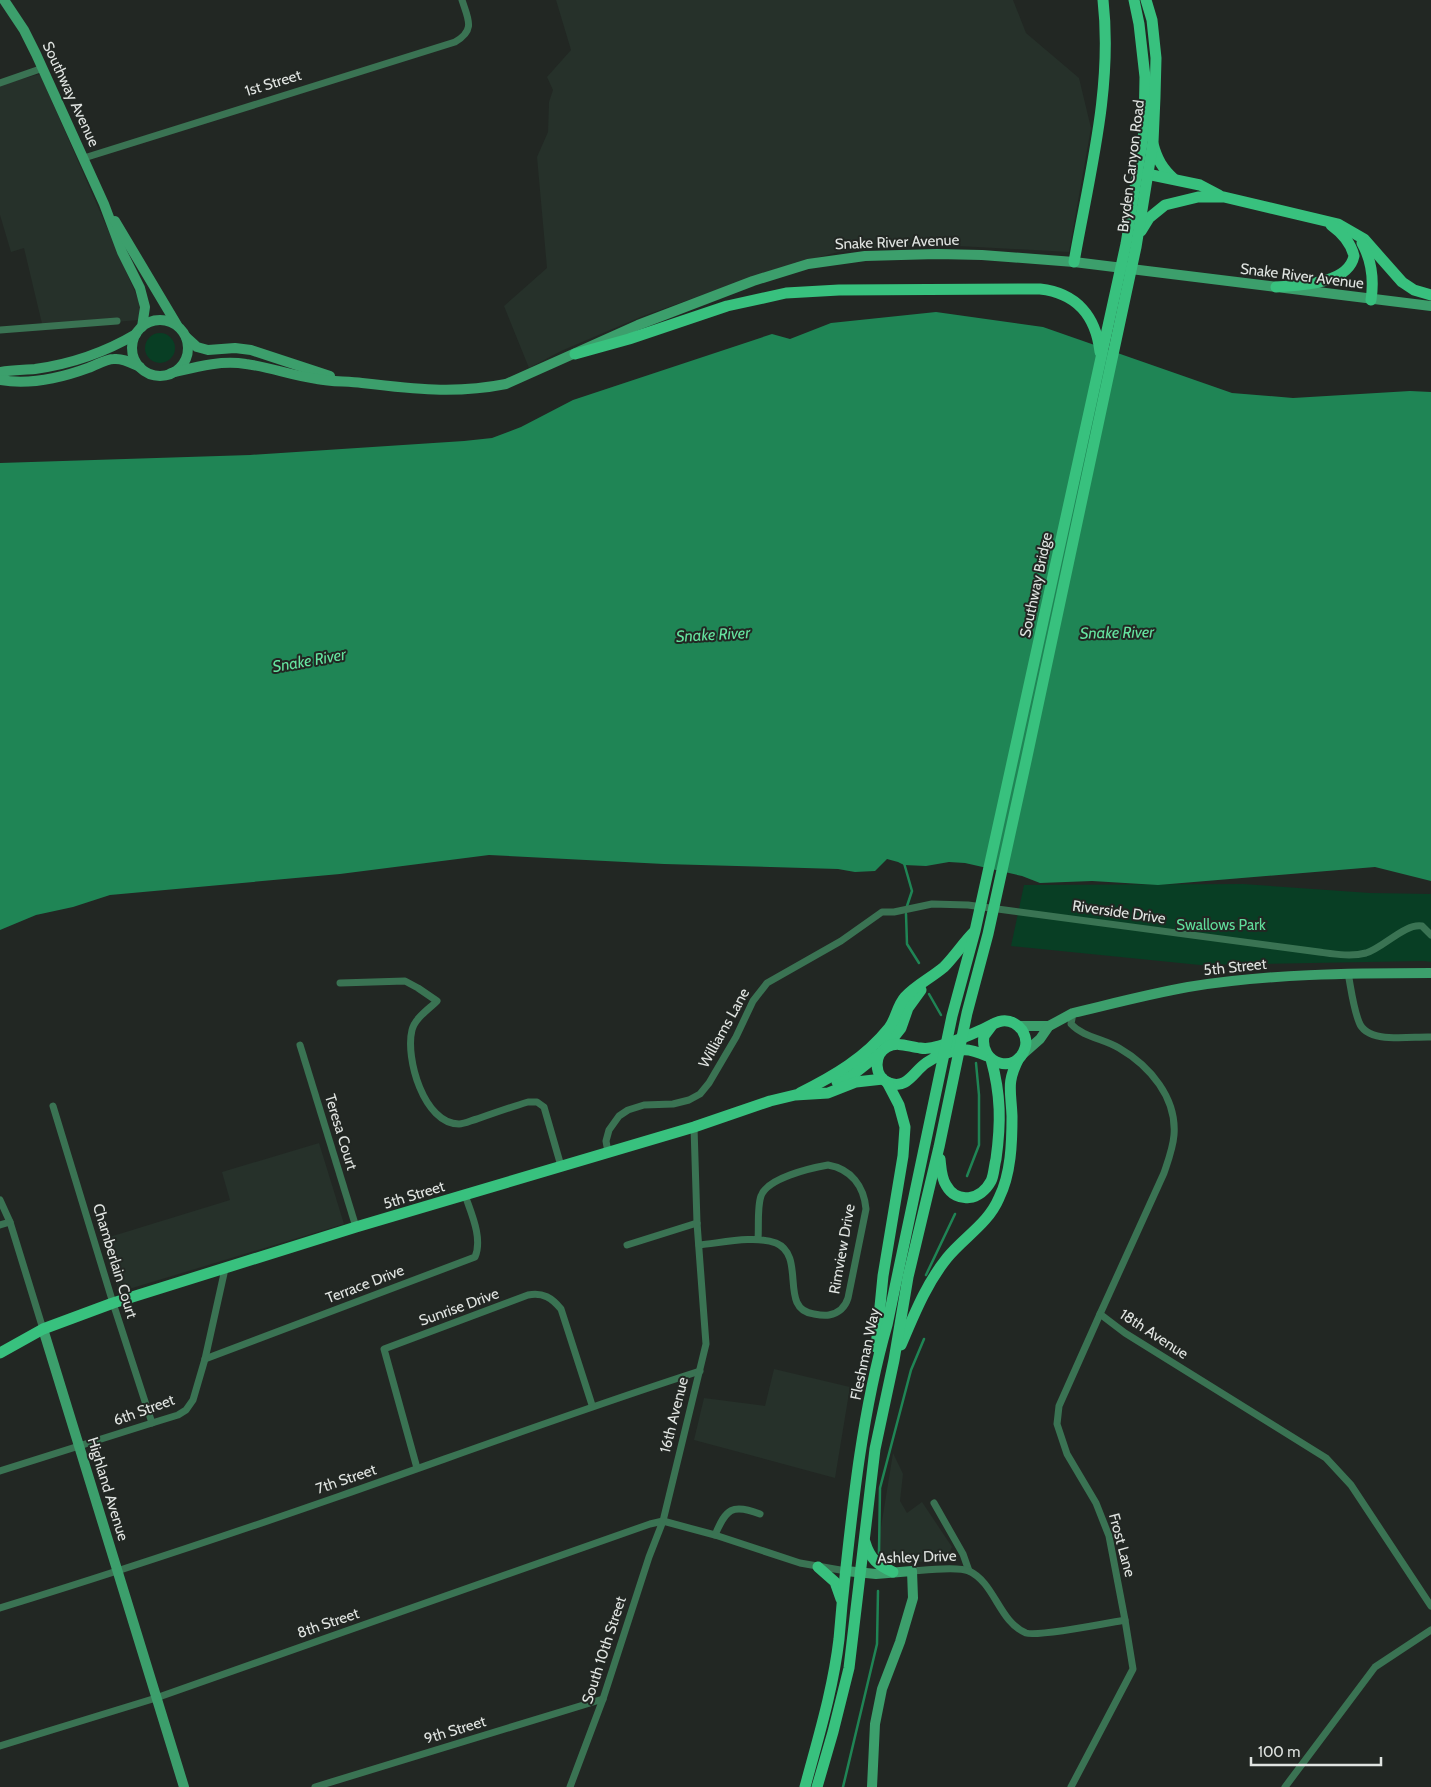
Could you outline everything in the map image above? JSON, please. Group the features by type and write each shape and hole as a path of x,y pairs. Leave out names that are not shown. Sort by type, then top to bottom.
{"main road":[{"name":"Southway Avenue","path":"4,0 24,30 43,68 142,294 145,307 139,330"},
{"path":"1074,262 1104,89 1106,39 1103,0"},
{"name":"Bryden Canyon Road","path":"1131,246 1134,185 1144,131 1145,77 1139,24 1134,0"},
{"name":"Bryden Canyon Road","path":"1131,246 1152,142 1156,58 1152,20 1146,0"},
{"path":"1152,142 1159,162 1164,170 1174,179"},
{"path":"1134,185 1147,174 1200,185 1224,197"},
{"path":"1131,246 1149,218 1165,205 1198,197 1224,197 1324,219 1338,224 1371,246 1402,282 1414,290 1431,295"},
{"name":"Southway Avenue","path":"104,204 133,248 179,328"},
{"path":"1276,287 1320,282 1330,279 1343,272 1352,262 1354,256 1349,243 1338,230 1324,219"},
{"path":"1354,233 1368,254 1372,274 1372,300"},
{"name":"Southway Bridge","path":"975,931 1101,359 1131,246"},
{"name":"Southway Bridge","path":"988,934 1072,551 1131,246"},
{"name":"Snake River Avenue","path":"171,373 200,366 225,363 247,364 311,379 430,390 483,389 506,384 638,325 753,281 808,264 865,256 937,254 999,256 1074,262 1431,306"},
{"path":"575,354 629,339 727,306 786,293 839,290 1040,289 1057,292 1074,301 1087,315 1095,328 1101,359"},
{"path":"0,372 58,365 90,357 114,346 149,322 159,320 170,322 179,328 186,337 188,348 186,358 180,367 171,373 160,376 150,374 121,359 112,359 56,378 26,381 0,380"},
{"path":"139,330 132,342 132,351 140,368"},
{"name":"Snake River Avenue","path":"186,337 198,347 208,350 235,348 251,350 322,374 355,382"},
{"path":"818,1084 864,1054 880,1039 891,1025 904,998 944,966 957,953 964,941 975,931"},
{"name":"Fleshman Way","path":"805,1787 834,1674 856,1477 874,1368 889,1316 952,1016 975,931"},
{"name":"Fleshman Way","path":"817,1787 849,1668 875,1449 894,1360 908,1277 940,1147 967,1014 988,934"},
{"name":"5th Street","path":"1021,1056 1040,1040 1049,1026 1072,1013 1151,994 1190,987 1268,978 1348,973 1431,973"},
{"name":"5th Street","path":"795,1095 818,1084 827,1084 850,1077 883,1051 901,1028 908,1008 928,980"},
{"path":"874,1368 877,1317 903,1156 905,1127 899,1105 877,1070 877,1059 883,1051 902,1044 920,1048 940,1046 993,1024 1003,1021 1013,1023 1018,1026 1026,1039 1025,1049 1012,1072 1009,1088 1012,1116 1011,1146 1007,1175 1000,1198 988,1219 948,1257 932,1280 916,1307 894,1360"},
{"path":"940,1147 941,1172 945,1183 952,1193 962,1198 968,1198 984,1191 992,1180 1000,1102 989,1058 983,1046 984,1036 993,1024"},
{"name":"5th Street","path":"1018,1026 1049,1026"},
{"name":"5th Street","path":"0,1353 43,1329 113,1303 694,1127 770,1101 795,1095 828,1092 856,1082 885,1080 897,1085 907,1082 925,1064 937,1056 963,1049 989,1058"},
{"path":"989,1058 995,1062 1006,1064 1021,1056"},
{"name":"Highland Avenue","path":"43,1329 184,1787"},
{"path":"864,1534 871,1557 881,1567 893,1572"},
{"path":"818,1567 835,1582 842,1602"},
{"name":"Ashley Drive","path":"846,1571 860,1573 912,1571"},
{"path":"872,1787 875,1724 882,1689 914,1598 912,1571"}],"street":[{"name":"1st Street","path":"84,158 455,42 468,31 468,20 462,0"},
{"path":"0,82 43,68"},
{"path":"0,330 117,322"},
{"name":"Riverside Drive","path":"882,912 894,912 932,904 968,905 1351,955 1376,950 1412,926 1424,928 1431,935"},
{"name":"Williams Lane","path":"608,1152 606,1141 609,1130 619,1116 628,1110 644,1105 672,1104 689,1100 700,1094 709,1083 753,1001 767,984 842,941 882,912"},
{"path":"1348,973 1359,1023 1364,1030 1372,1035 1381,1037 1431,1037"},
{"path":"340,983 405,981 438,1001 412,1028 411,1039 413,1060 418,1080 426,1100 435,1113 447,1122 460,1124 528,1102 537,1102 544,1107 561,1166"},
{"name":"18th Avenue","path":"1072,1013 1071,1024 1078,1031 1119,1048 1141,1064 1155,1079 1167,1097 1173,1116 1174,1135 1171,1153 1164,1173 1100,1314 1125,1333 1326,1458 1351,1485 1431,1606"},
{"name":"Teresa Court","path":"300,1045 356,1228"},
{"name":"Chamberlain Court","path":"53,1106 152,1424"},
{"name":"16th Avenue","path":"663,1521 706,1344 697,1223 694,1127"},
{"name":"Rimview Drive","path":"699,1245 758,1239 776,1243 789,1256 792,1265 794,1297 800,1309 808,1314 824,1316 839,1312 846,1306 864,1218 865,1198 862,1189 851,1175 836,1167 828,1166 775,1181 761,1195 758,1239"},
{"name":"Terrace Drive","path":"205,1359 475,1257 478,1251 478,1237 465,1195"},
{"name":"Highland Avenue","path":"0,1200 10,1222 43,1329"},
{"path":"0,1225 10,1222"},
{"path":"627,1245 697,1223"},
{"name":"6th Street","path":"0,1471 152,1424 178,1415 186,1410 193,1400 205,1359 225,1268"},
{"name":"Sunrise Drive","path":"416,1468 384,1349 528,1296 544,1295 554,1300 562,1309 592,1406"},
{"name":"Frost Lane","path":"1071,1787 1133,1669 1126,1620 1109,1536 1096,1503 1067,1454 1057,1424 1059,1406 1100,1314"},
{"name":"7th Street","path":"0,1608 117,1572 700,1370"},
{"path":"934,1503 963,1554 969,1571"},
{"path":"715,1535 726,1513 735,1509 747,1509 760,1514"},
{"path":"663,1521 715,1535 800,1563 846,1571"},
{"name":"8th Street","path":"0,1746 156,1698 663,1521"},
{"name":"South 10th Street","path":"570,1787 603,1699 649,1557 663,1521"},
{"name":"Ashley Drive","path":"912,1571 942,1569 969,1571 984,1583 1012,1625 1028,1633 1042,1633 1126,1620"},
{"path":"1285,1787 1375,1667 1431,1630"},
{"name":"9th Street","path":"315,1787 603,1699"}],"shaded area":[{"path":"556,0 1013,0 1026,33 1079,78 1091,128 1069,252 922,244 838,252 776,269 643,316 561,351 529,368 504,306 547,268 537,157 548,132 549,102 553,90 547,77 571,50"},
{"path":"40,74 139,301 139,320 43,328 24,248 11,252 0,215 0,85"},
{"path":"319,1143 344,1224 119,1292 103,1239 230,1200 222,1172"},
{"path":"774,1369 850,1387 835,1478 694,1440 704,1398 765,1406"},
{"path":"893,1453 903,1474 900,1501 907,1513 922,1502 952,1547 945,1561 894,1563 885,1561 877,1552"}],"green space":[{"path":"160,333 171,337 175,348 171,359 160,363 149,359 145,348 149,337"},
{"name":"Swallows Park","path":"1243,884 1370,893 1431,894 1431,962 1200,965 1011,946 1024,885"}],"water":[{"name":"Snake River","path":"936,312 1043,327 1232,393 1293,398 1410,391 1431,392 1431,881 1375,867 1158,885 1092,881 1040,883 1022,876 965,863 949,862 926,866 904,865 887,859 875,871 855,872 838,869 664,864 489,855 340,874 110,895 73,907 36,915 0,930 0,463 250,455 492,438 521,427 573,400 772,334 790,339 831,323"}],"waterway":[{"path":"904,863 912,891 907,906"},
{"path":"906,914 907,944 919,963"},
{"path":"929,994 941,1015"},
{"path":"967,1176 979,1145 979,1095 976,1063"},
{"path":"926,1275 955,1214"},
{"path":"879,1553 880,1488 911,1370 924,1339"},
{"path":"843,1787 877,1644 878,1591"}]}
